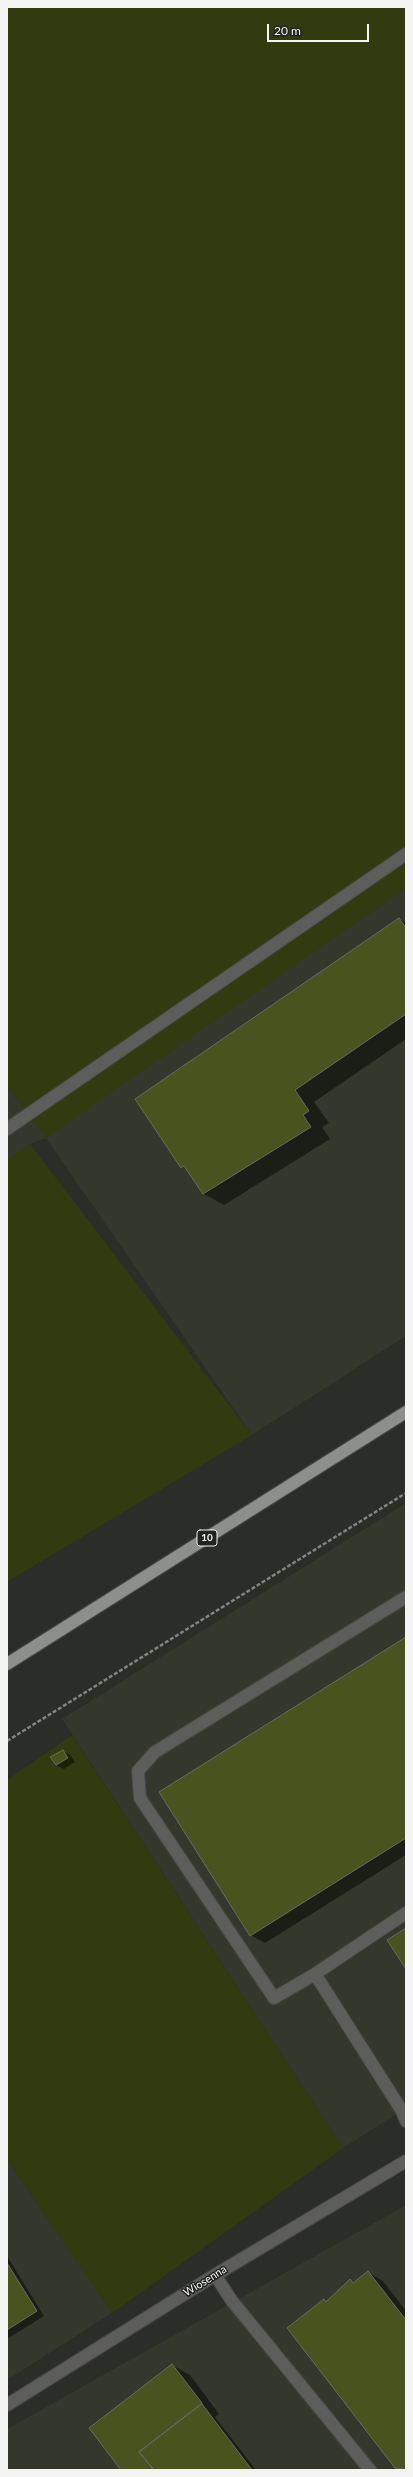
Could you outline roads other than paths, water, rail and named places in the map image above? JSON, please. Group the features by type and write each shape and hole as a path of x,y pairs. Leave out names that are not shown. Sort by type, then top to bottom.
{"main road":[{"name":"10","path":"7,1664 406,1412"}],"lane":[{"path":"7,1129 406,854"},
{"path":"406,1597 155,1752 138,1771 140,1798 274,1998 315,1974 406,1913"},
{"path":"315,1974 402,2111 406,2121"},
{"name":"Wiosenna","path":"7,2405 215,2275 406,2161"},
{"path":"215,2275 232,2301 370,2470"}]}
